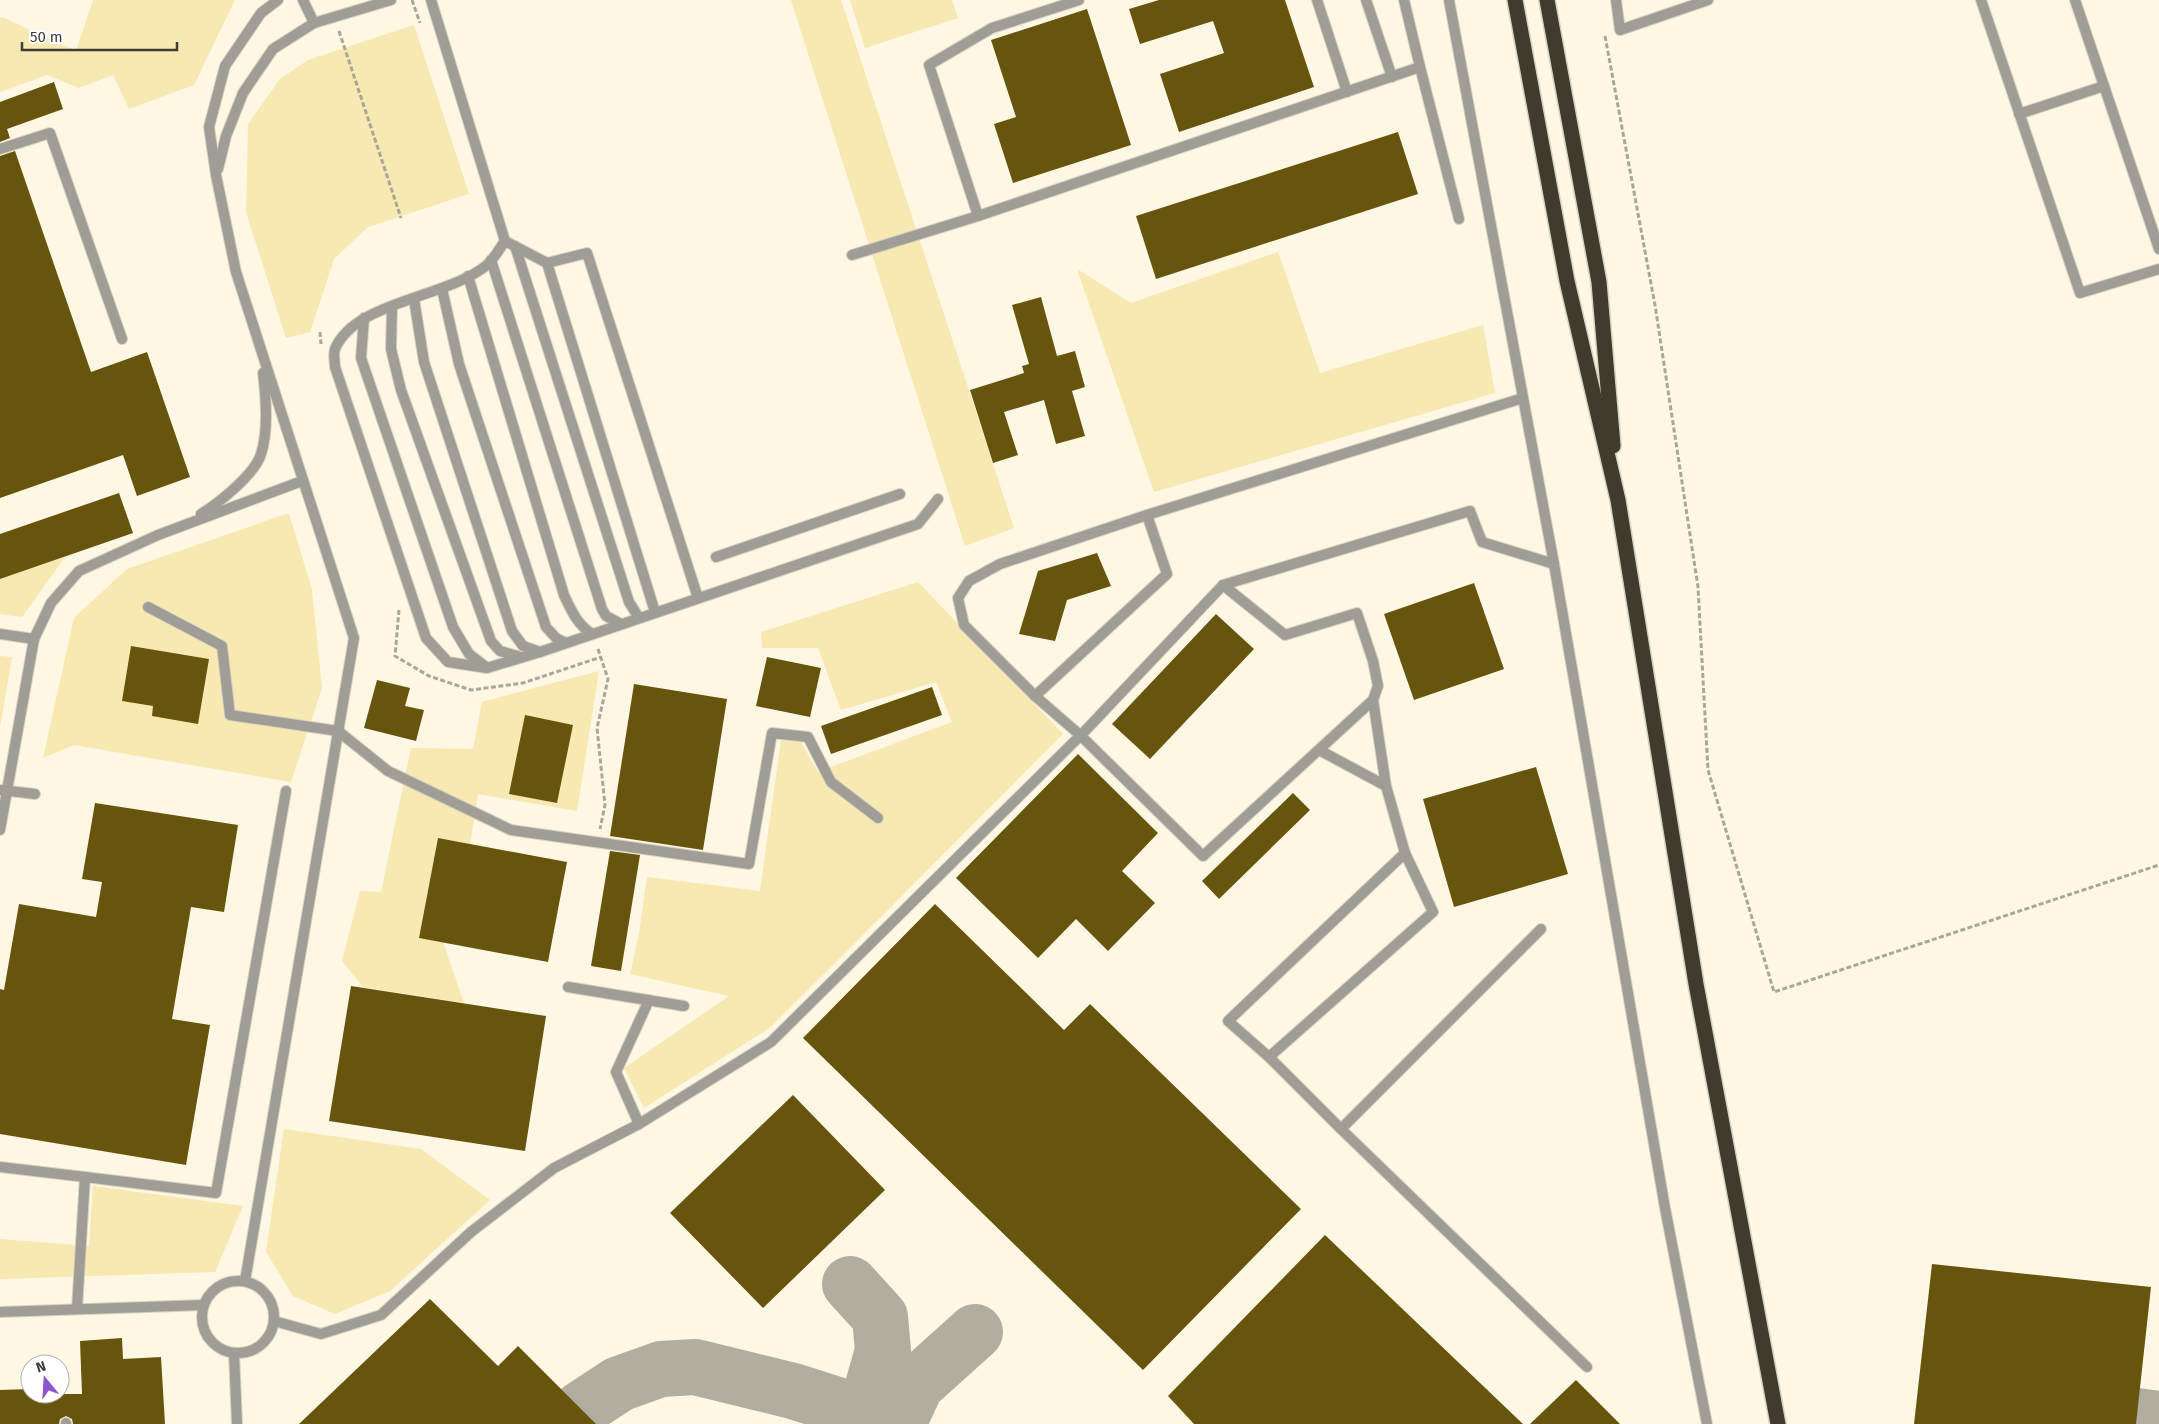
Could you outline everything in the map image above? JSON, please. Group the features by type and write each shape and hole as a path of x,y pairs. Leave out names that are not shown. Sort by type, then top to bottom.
{"highway":[{"path":"1515,0 1567,281 1618,500 1696,984 1778,1424"},
{"path":"1547,0 1599,282 1618,500"}],"lane":[{"path":"245,1281 354,638 236,272 216,175 209,127 226,66 261,13 278,0"},
{"path":"303,0 314,23"},
{"path":"216,175 226,136 243,93 273,49 314,23 390,0"},
{"path":"431,0 505,241 546,263 587,253 698,598"},
{"path":"978,216 929,66 992,28 1079,0"},
{"path":"1317,0 1347,92"},
{"path":"1366,0 1392,77"},
{"path":"1404,0 1458,219"},
{"path":"1449,0 1554,564 1664,1208 1707,1424"},
{"path":"1616,0 1620,30 1708,0"},
{"path":"1981,0 2080,293 2159,269"},
{"path":"2075,0 2159,249"},
{"path":"852,256 978,216 1420,67"},
{"path":"2020,114 2104,86"},
{"path":"0,149 50,133 122,339"},
{"path":"505,241 487,265 468,276 442,289 364,318 343,336 334,350 335,368 426,638 448,662 487,668 522,658 918,524 938,499"},
{"path":"515,246 628,602 639,618"},
{"path":"491,260 602,609 606,616 621,624"},
{"path":"546,263 655,612"},
{"path":"468,276 564,595 581,626 592,634"},
{"path":"442,289 460,364 546,627 556,638 566,643"},
{"path":"414,299 424,362 512,631 523,646 540,652"},
{"path":"392,306 391,349 401,390 491,641 500,651 522,658"},
{"path":"364,318 361,358 453,627 469,654 487,668"},
{"path":"183,526 221,502 244,479 261,455 267,412 262,354"},
{"path":"1223,585 1285,635 1357,613 1373,661 1378,686 1373,700 1203,856 1080,735 1035,696 964,625 958,598 969,581 1000,564 1147,515 1523,398"},
{"path":"0,830 3,790 34,639 51,603 79,571 183,526 302,481"},
{"path":"716,557 900,494"},
{"path":"274,1321 321,1334 380,1315 471,1232 554,1168 640,1124 771,1042 1080,735 1223,585 1470,511 1482,542 1554,564"},
{"path":"1035,696 1167,574 1147,515"},
{"path":"148,607 222,646 230,715 338,731 388,771 511,830 749,864 772,733 808,737 831,782 878,818"},
{"path":"0,634 34,639"},
{"path":"1269,1057 1433,912 1405,853 1386,786 1373,700"},
{"path":"1319,750 1386,786"},
{"path":"3,790 36,794"},
{"path":"0,1167 216,1193 286,791"},
{"path":"1405,853 1228,1021 1269,1057 1587,1367"},
{"path":"1341,1129 1541,929"},
{"path":"568,986 684,1006"},
{"path":"640,1124 616,1072 649,1000"},
{"path":"77,1309 85,1177"},
{"path":"232,1281 245,1281 257,1286 267,1295 273,1307 274,1321 270,1334 261,1345 248,1352 234,1353 224,1350 208,1336 203,1326 204,1305 210,1294 220,1286 232,1281"},
{"path":"0,1312 204,1305"},
{"path":"0,1306 22,1311"},
{"path":"234,1353 237,1424"}],"path":[{"path":"334,17 401,218"},
{"path":"1603,27 1655,305 1698,587 1708,770 1774,992 2159,865"},
{"path":"592,634 608,680 598,728 605,805 598,842"}],"shaded area":[{"path":"93,0 235,0 194,85 129,109 113,75 79,88 47,75 0,92 0,18 2,17 76,51"},
{"path":"791,0 841,0 1014,528 965,546"},
{"path":"850,0 952,0 958,18 865,48"},
{"path":"414,25 469,194 368,227 334,259 310,332 286,338 246,212 248,124 280,79 308,60"},
{"path":"1278,252 1320,373 1483,325 1495,393 1154,492 1077,269 1131,303"},
{"path":"289,513 312,590 322,688 291,782 74,745 43,758 74,618 127,569"},
{"path":"65,557 22,617 0,614 0,579"},
{"path":"918,582 1063,734 771,1027 644,1108 624,1068 729,996 630,974 639,934 647,877 760,891 781,740 801,742 818,772 952,722 936,682 841,710 818,648 762,648 761,632"},
{"path":"0,656 12,657 0,727"},
{"path":"599,671 577,811 478,794 470,844 438,838 419,938 443,942 464,1003 363,987 342,961 360,891 381,892 411,748 473,749 482,702"},
{"path":"284,1129 421,1149 490,1200 390,1291 335,1314 293,1296 266,1252"},
{"path":"93,1186 243,1206 215,1272 0,1279 0,1239 89,1246"}],"building":[{"path":"1159,0 1285,0 1314,87 1179,132 1160,74 1224,53 1213,21 1140,44 1129,9"},
{"path":"1087,9 1131,145 1013,183 994,124 1016,117 991,40"},
{"path":"54,82 63,109 7,129 10,138 0,142 0,102"},
{"path":"1398,132 1418,194 1156,279 1136,216"},
{"path":"15,151 91,372 147,352 190,477 137,496 123,455 0,498 0,156"},
{"path":"1041,297 1057,356 1075,351 1085,387 1072,391 1085,436 1056,444 1044,400 1004,412 1018,455 993,463 970,390 1024,373 1022,366 1029,364 1012,305"},
{"path":"119,493 133,533 0,579 0,534"},
{"path":"1097,553 1111,586 1067,600 1055,641 1019,634 1038,571"},
{"path":"1474,583 1504,669 1414,700 1384,614"},
{"path":"1216,614 1254,649 1150,759 1112,724"},
{"path":"131,646 209,659 198,724 152,716 153,706 122,701"},
{"path":"767,657 821,668 810,717 756,706"},
{"path":"377,680 410,688 405,706 424,710 416,741 364,728"},
{"path":"634,684 727,699 703,850 610,836"},
{"path":"932,687 942,715 831,754 821,726"},
{"path":"525,715 573,725 557,803 509,794"},
{"path":"1078,754 1158,833 1122,871 1155,903 1108,951 1076,919 1038,958 956,878"},
{"path":"1536,767 1568,874 1454,907 1423,799"},
{"path":"1293,793 1310,810 1219,899 1202,881"},
{"path":"95,803 238,825 224,912 191,907 172,1019 210,1025 186,1165 0,1134 0,989 4,990 19,904 96,917 102,882 82,879"},
{"path":"438,838 567,862 548,962 419,938"},
{"path":"610,851 640,855 621,971 591,966"},
{"path":"935,904 1064,1030 1090,1004 1301,1209 1143,1370 803,1038"},
{"path":"351,986 546,1016 525,1151 329,1121"},
{"path":"793,1095 885,1190 763,1308 670,1213"},
{"path":"1325,1235 1523,1424 1194,1424 1168,1396"},
{"path":"1932,1264 2151,1287 2136,1424 1914,1424"},
{"path":"430,1299 498,1366 518,1346 596,1424 299,1424"},
{"path":"122,1338 123,1359 161,1357 165,1424 73,1424 72,1419 66,1416 60,1419 59,1424 0,1424 0,1390 20,1389 20,1404 70,1404 70,1394 82,1394 80,1341"},
{"path":"1576,1380 1620,1424 1530,1424"}],"taxiway":[{"path":"850,1284 880,1317 883,1351 865,1414"},
{"path":"898,1424 916,1385 975,1332"},
{"path":"581,1409 619,1384 661,1369 695,1367 793,1391 865,1414 874,1424"},
{"path":"2137,1416 2159,1419"}]}
